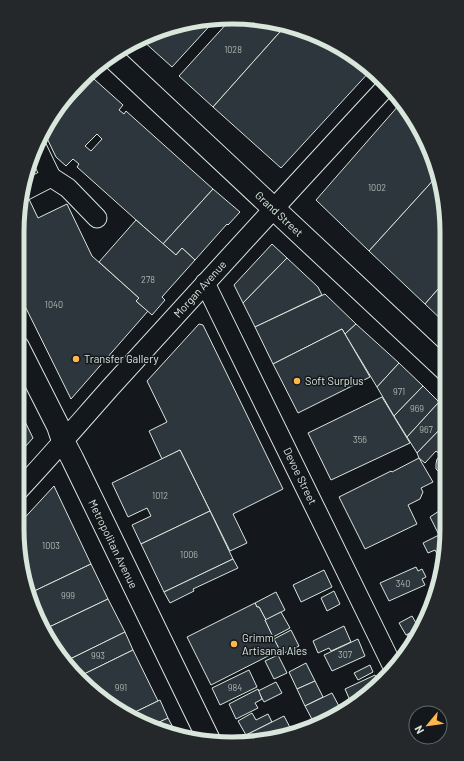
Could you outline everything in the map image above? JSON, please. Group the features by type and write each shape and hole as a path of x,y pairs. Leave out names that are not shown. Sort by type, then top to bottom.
{"main road":[{"name":"Grand Street","path":"115,60 440,364"},
{"name":"Metropolitan Avenue","path":"24,359 58,426 63,441 207,735"}],"street":[{"name":"Morgan Avenue","path":"24,484 205,283 383,90"},
{"path":"40,153 51,177 68,188 97,218"},
{"path":"29,189 51,177"},
{"name":"Devoe Street","path":"205,283 391,663"}],"building":[{"path":"226,24 246,24 282,30 213,107 179,76"},
{"path":"210,25 172,67 145,43 178,31"},
{"path":"282,30 324,45 348,59 367,74 281,168 213,107"},
{"path":"94,79 123,105 119,110 124,114 126,111 213,189 163,244 77,167 79,164 73,159 66,166 56,157 47,137 59,116","holes":["97,134 102,139 91,151 85,146"]},
{"path":"398,106 419,140 433,180 369,251 316,200"},
{"path":"433,180 440,218 440,287 425,304 369,251"},
{"path":"213,189 240,212 228,225 227,224 195,260 182,248 176,255 163,244"},
{"path":"27,198 38,218 67,204 92,256 139,298 136,301 148,311 71,399 24,304 24,218"},
{"path":"136,220 176,255 182,248 195,260 162,297 165,300 152,315 136,301 139,298 99,262"},
{"path":"272,244 287,258 243,303 234,285"},
{"path":"287,258 318,287 322,295 255,327 243,303"},
{"path":"440,287 440,318 425,304"},
{"path":"325,294 356,324 345,334 342,329 273,364 255,327"},
{"path":"199,324 203,325 283,489 233,514 247,543 230,551 180,450 162,459 149,431 167,422 147,381"},
{"path":"356,324 399,363 377,387 345,334"},
{"path":"342,329 370,377 298,413 273,364"},
{"path":"399,363 423,386 394,416 377,387"},
{"path":"423,386 439,402 407,437 394,416"},
{"path":"382,397 410,443 331,480 308,433"},
{"path":"439,402 440,403 440,429 417,453 407,437"},
{"path":"24,419 33,438 24,448"},
{"path":"440,429 440,454 436,451 425,463 419,458 417,453"},
{"path":"180,450 210,511 141,544 132,525 151,516 147,508 128,517 112,483"},
{"path":"440,456 440,472 436,469 437,459"},
{"path":"419,458 433,482 421,488 423,492 420,499 408,505 417,524 365,549 339,497"},
{"path":"54,486 91,564 34,591 28,570 24,543 24,518"},
{"path":"440,510 440,534 439,535 430,517"},
{"path":"210,511 233,559 164,592 141,544"},
{"path":"440,534 438,556 435,550 428,553 423,543"},
{"path":"233,559 238,568 193,589 194,591 170,603 164,592"},
{"path":"91,564 108,599 49,627 34,591"},
{"path":"416,567 418,571 422,569 426,577 422,579 425,585 389,601 380,583"},
{"path":"324,570 332,587 301,602 293,585"},
{"path":"334,591 340,604 327,611 321,598"},
{"path":"276,592 285,610 266,620 255,603"},
{"path":"108,599 125,632 70,659 49,627"},
{"name":"Grimm Artisanal Ales","path":"255,603 266,620 280,650 211,685 187,637"},
{"path":"281,612 290,628 273,637 265,620"},
{"path":"412,616 417,624 413,631 406,635 399,623"},
{"path":"344,626 351,642 331,651 329,648 318,653 313,641"},
{"path":"291,630 299,646 282,654 274,639"},
{"path":"125,632 133,650 83,674 70,659"},
{"path":"412,633 409,639 407,635"},
{"path":"358,639 365,656 332,671 324,655"},
{"path":"133,650 158,701 134,713 105,694 83,674"},
{"path":"278,655 287,673 274,679 265,661"},
{"path":"306,663 315,681 297,689 289,672"},
{"path":"370,665 373,672 358,680 354,673"},
{"path":"249,670 257,687 220,705 212,688"},
{"path":"375,675 377,678 350,701 345,689"},
{"path":"315,681 323,697 305,706 297,689"},
{"path":"276,682 282,693 264,702 258,691"},
{"path":"258,689 262,699 255,703 258,708 236,719 229,704"},
{"path":"332,693 339,707 313,721 305,706"},
{"path":"160,700 168,718 157,723 134,713"},
{"path":"252,713 256,720 268,714 272,722 246,735 238,721"},
{"path":"284,716 291,729 273,733 242,737"},
{"path":"168,718 174,729 165,726 157,723"}],"place":[{"name":"Transfer Gallery","path":"76,359"},
{"name":"Soft Surplus","path":"297,381"},
{"name":"Grimm Artisanal Ales","path":"234,644"}]}
